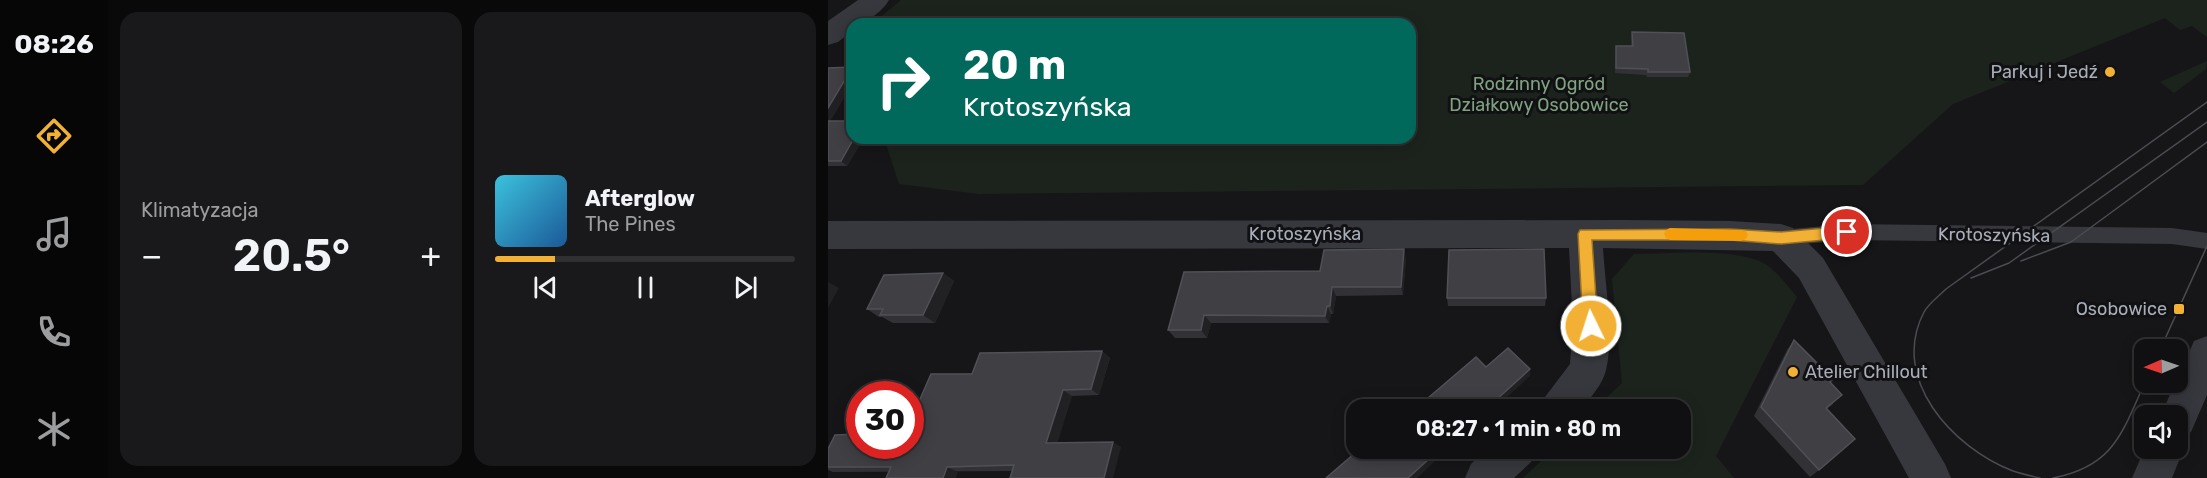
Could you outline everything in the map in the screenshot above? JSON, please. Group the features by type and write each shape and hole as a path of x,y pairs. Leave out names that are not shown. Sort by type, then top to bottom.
{"street":[{"path":"851,18 876,0"},
{"path":"828,35 846,22"},
{"path":"1566,399 1588,370 1591,326 1585,234"},
{"name":"Krotoszyńska","path":"828,235 1585,234 1730,235 1781,238"},
{"path":"1781,238 1812,268 1930,478"},
{"path":"2184,405 2207,353"},
{"path":"1485,478 1505,459"},
{"path":"2152,478 2160,459"}],"lane":[{"name":"Krotoszyńska","path":"1781,238 1847,232 2003,236 2172,236 2207,241"}],"green space":[{"name":"Rodzinny Ogród Działkowy Osobowice","path":"901,0 2207,0 2207,37 2192,26 2180,30 2165,18 1953,104 1863,185 979,194 899,184 886,144 1416,144 1416,18 879,18"},
{"path":"2207,61 2206,69 2174,93 2160,82"},
{"path":"1720,253 1737,255 1765,264 1797,297 1716,456 1734,478 1523,478 1543,459 1691,459 1691,399 1605,399 1622,383 1612,279 1634,254"}],"building":[{"path":"1632,32 1684,33 1690,72 1648,72 1648,69 1616,68 1616,46 1633,46"},
{"path":"846,67 846,78 828,108 828,68"},
{"path":"828,121 846,121 846,144 851,144 841,161 828,161"},
{"path":"1404,249 1401,287 1332,287 1330,306 1327,306 1325,316 1204,315 1201,330 1168,330 1184,272 1320,271 1324,250"},
{"path":"1544,249 1546,298 1447,298 1449,250"},
{"path":"943,273 923,315 880,315 883,309 867,309 884,275"},
{"path":"1794,340 1833,379 1830,382 1842,395 1826,408 1855,439 1819,470 1761,407"},
{"path":"1508,348 1530,369 1497,399 1427,399 1476,357 1486,367"},
{"path":"1102,351 1091,389 1063,390 1046,443 1113,442 1104,478 1010,478 1014,465 947,467 943,478 886,478 891,467 828,467 828,449 835,435 846,435 846,459 924,459 924,390 931,374 972,374 980,353"},
{"path":"1348,459 1429,459 1408,478 1326,478"}],"tram line":[{"path":"2040,478 2013,471 1969,446 1949,428 1933,408 1921,386 1915,362 1915,337 1924,312 1946,289 2207,102"},
{"path":"1971,278 2009,263 2207,122"},
{"path":"2021,261 2071,242 2207,142"},
{"path":"2165,339 2207,246"},
{"path":"2053,478 2074,473 2103,456 2122,432 2140,393"}],"slow traffic":[{"path":"1670,234 1741,235"}],"place":[{"name":"Parkuj i Jedź","path":"2110,72"},
{"name":"Osobowice","path":"2179,309"},
{"name":"Atelier Chillout","path":"1793,372"}],"route":[{"path":"1591,326 1585,234 1730,235 1781,238 1847,232"}]}
